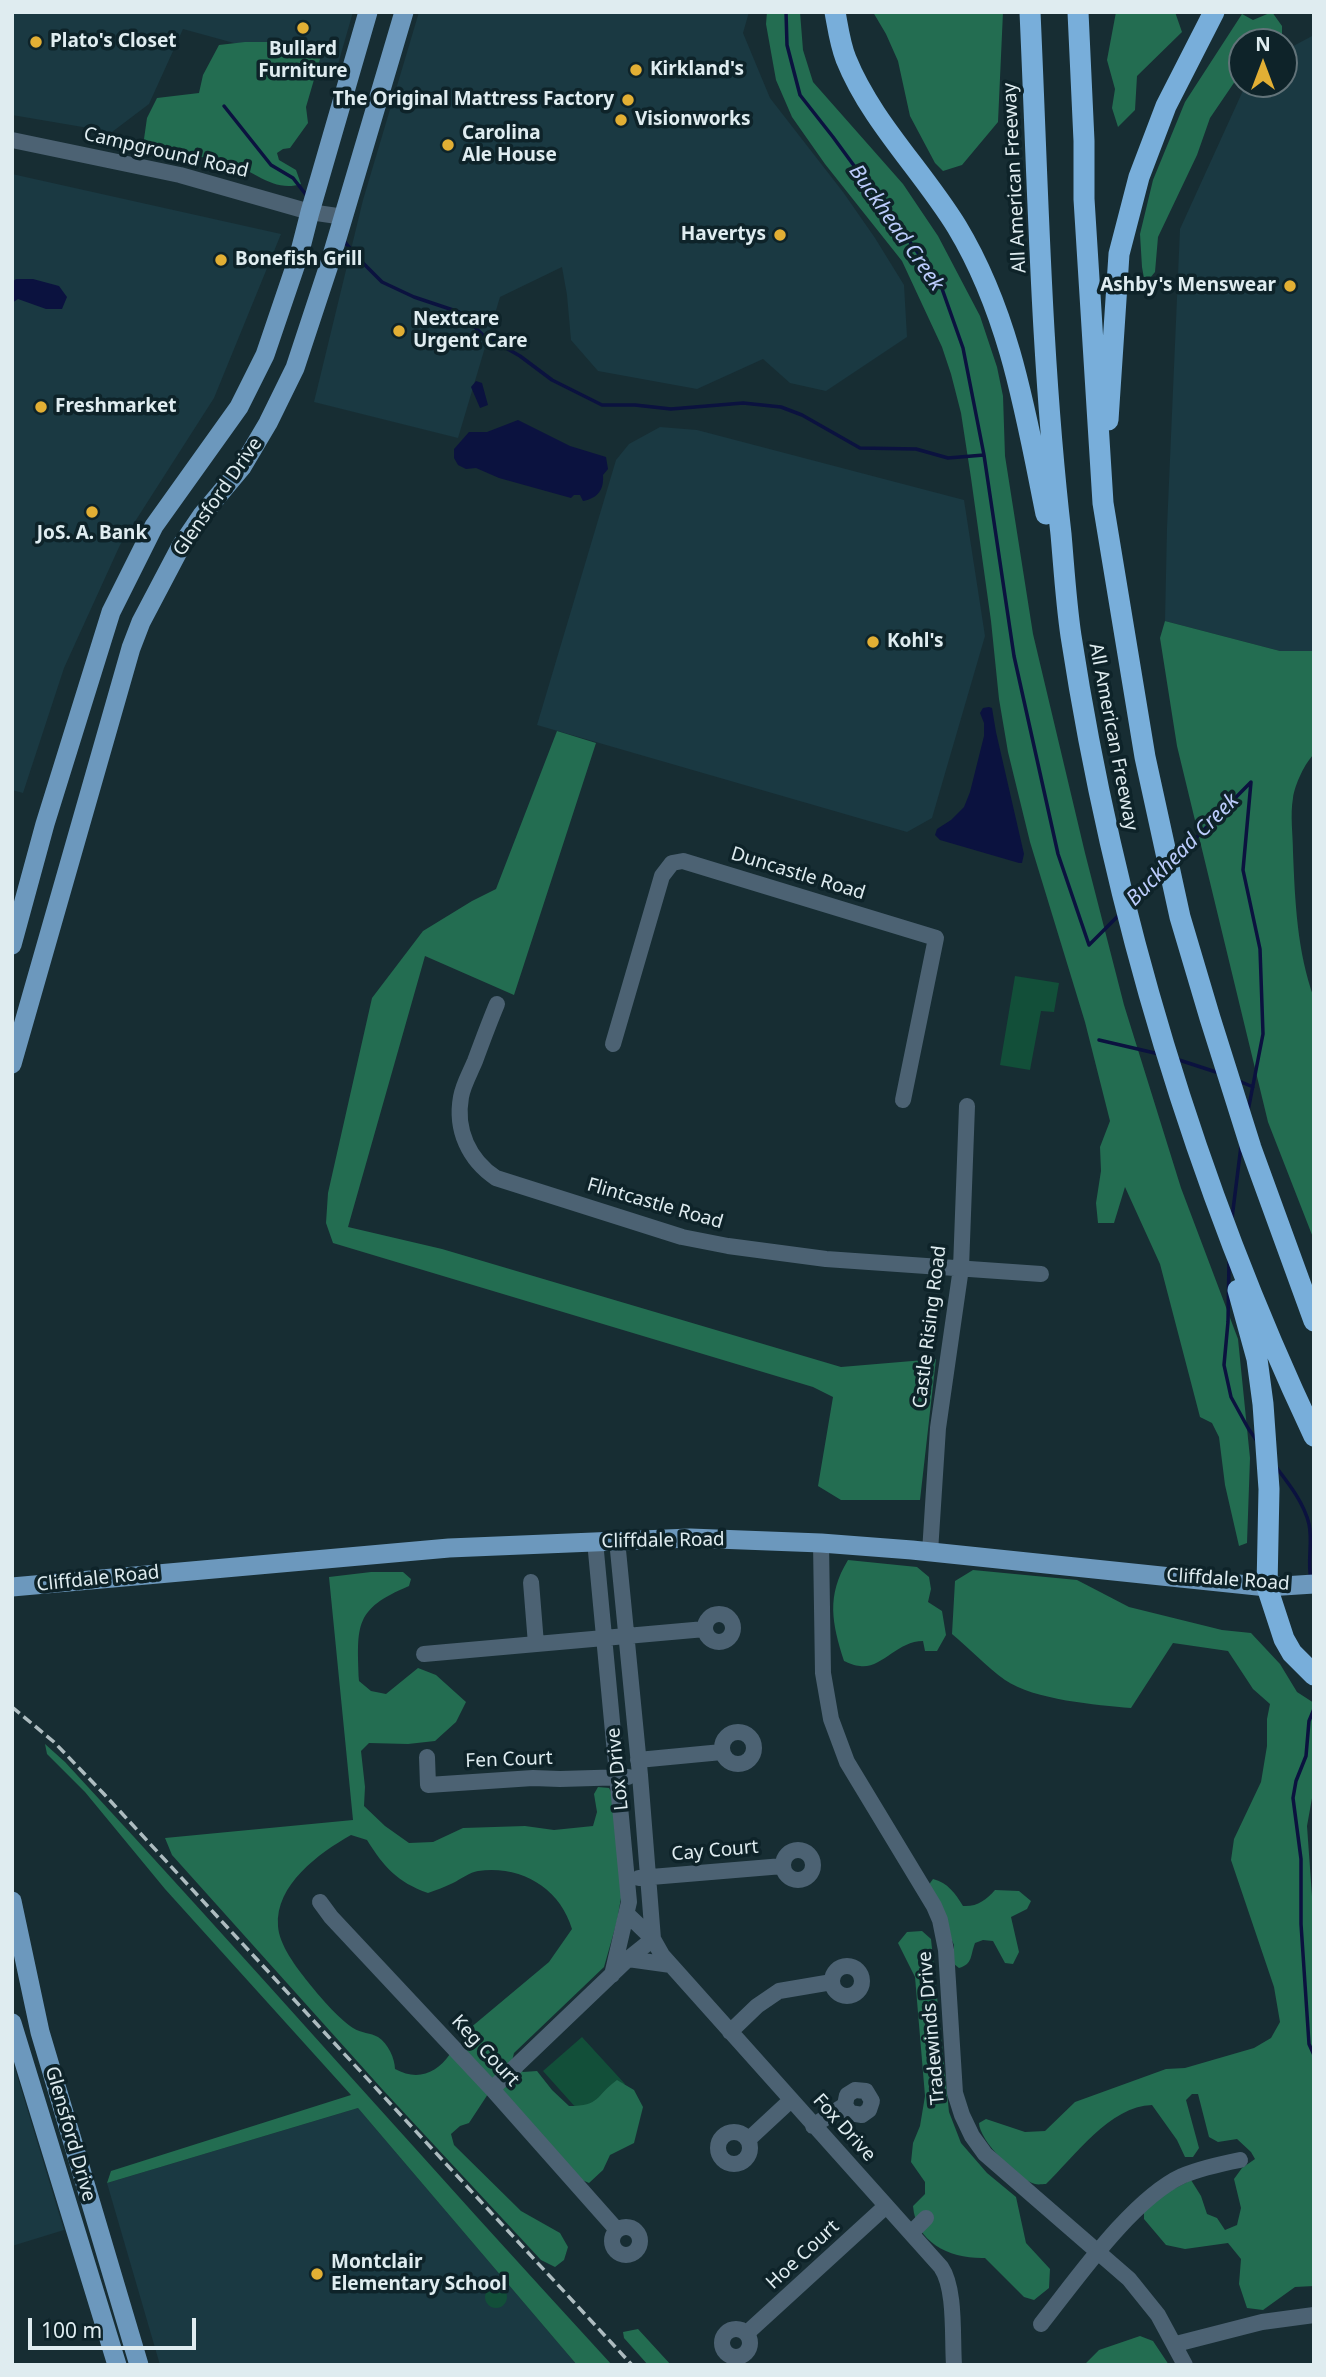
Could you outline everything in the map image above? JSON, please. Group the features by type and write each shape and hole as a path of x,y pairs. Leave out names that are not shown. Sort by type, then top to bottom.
{"highway":[{"path":"835,12 846,59 859,85 957,227 1010,345 1070,633"},
{"name":"All American Freeway","path":"1030,12 1048,415 1070,633 1092,756 1125,903 1173,1071 1208,1180 1278,1356 1314,1436"},
{"name":"All American Freeway","path":"1077,12 1084,141 1084,199 1103,503 1145,757 1180,917 1251,1148 1314,1321"},
{"path":"1103,503 1119,254 1139,177 1166,106 1214,12"},
{"path":"1208,1180 1257,1359 1269,1489 1268,1587 1284,1639 1292,1653 1314,1675"}],"main road":[{"name":"Glensford Drive","path":"12,945 49,812 115,601 154,526 239,407 265,355 299,255 368,12"},
{"name":"Glensford Drive","path":"12,1063 141,622 181,546 202,515 242,467 268,423 295,368 342,224 404,12"},
{"name":"Cliffdale Road","path":"12,1587 435,1549 690,1538 821,1543 930,1552 1268,1587 1314,1584"},
{"name":"Glensford Drive","path":"12,1900 40,2032 139,2365"},
{"name":"Glensford Drive","path":"12,2022 117,2365"}],"street":[{"name":"Campground Road","path":"12,140 180,175 310,212 342,224"},
{"name":"Duncastle Road","path":"612,1044 662,876 672,863 683,862 936,938 903,1100"},
{"name":"Flintcastle Road","path":"497,1004 464,1087 460,1107 460,1122 466,1144 483,1170 496,1178 682,1237 728,1246 802,1257 1041,1273"},
{"name":"Castle Rising Road","path":"930,1552 938,1428 961,1268 967,1106"},
{"name":"Lox Drive","path":"617,1540 653,1939"},
{"name":"Lox Drive","path":"595,1541 627,1878 627,1914 612,1975"},
{"name":"Tradewinds Drive","path":"821,1543 823,1674 831,1719 847,1762 940,1920 946,1950 955,2093 962,2115 972,2136 990,2160 1129,2279 1145,2296 1176,2344 1185,2365"},
{"path":"531,1582 536,1644"},
{"path":"424,1654 705,1629"},
{"path":"619,1777 639,1767 722,1752"},
{"name":"Fen Court","path":"427,1758 428,1785 533,1778 619,1777"},
{"name":"Cay Court","path":"627,1878 783,1866"},
{"name":"Keg Court","path":"320,1902 617,2230"},
{"name":"Fox Drive","path":"627,1914 653,1939 662,1955 947,2276 950,2364"},
{"path":"492,2089 628,1959 653,1939"},
{"path":"628,1959 671,1965"},
{"path":"730,2032 757,2006 779,1991 832,1982"},
{"path":"749,2139 791,2100"},
{"path":"813,2126 845,2105"},
{"path":"1041,2324 1138,2207 1168,2183 1204,2168 1240,2160"},
{"name":"Hoe Court","path":"747,2333 886,2206"},
{"path":"911,2233 926,2218"},
{"path":"1176,2344 1262,2322 1314,2315"}],"shaded area":[{"path":"12,12 353,12 336,71 183,29 149,104 112,132 12,115"},
{"path":"419,12 749,12 743,33 770,98 843,192 904,285 907,337 826,391 790,383 763,359 697,389 598,371 571,340 562,267 500,297 458,438 314,402 363,200"},
{"path":"1314,35 1314,651 1280,651 1165,621 1167,528 1180,229 1240,98 1298,98 1298,44"},
{"path":"12,174 281,234 214,398 120,545 64,668 23,793 12,790"},
{"path":"16,279 33,279 59,286 67,297 62,309 46,309 18,299 12,303 12,282"},
{"path":"476,381 482,383 488,405 480,408 471,387"},
{"path":"518,420 570,446 606,457 608,469 603,475 599,492 593,498 583,501 580,495 571,498 499,478 476,468 466,469 458,465 454,458 454,449 469,432 487,432"},
{"path":"660,427 697,430 964,500 985,636 932,818 907,832 537,725 616,460 629,444"},
{"path":"983,708 992,708 1024,854 1022,863 940,840 935,835 937,829 964,807 984,736 984,723 980,713"},
{"path":"12,2059 64,2230 12,2246"},
{"name":"Montclair Elementary School","path":"358,2108 577,2365 160,2365 107,2183"}],"green space":[{"path":"767,12 800,12 803,50 813,82 903,184 938,236 980,316 997,367 1003,396 1005,456 1033,634 1085,853 1124,1005 1181,1188 1238,1339 1250,1458 1247,1543 1239,1546 1225,1485 1219,1437 1212,1423 1200,1417 1160,1264 1125,1187 1114,1223 1098,1223 1096,1203 1101,1171 1100,1147 1110,1121 1085,1022 1030,842 1008,752 971,478 961,413 951,374 942,347 902,261 825,164 792,117 776,80 766,24"},
{"path":"873,12 1003,12 998,122 962,165 943,171 935,163 910,116 898,61"},
{"path":"1116,12 1175,12 1182,32 1137,76 1135,110 1118,127 1112,108 1115,89 1107,60"},
{"path":"1272,12 1282,28 1233,28 1242,14 1253,20"},
{"path":"1228,36 1228,92 1210,118 1197,155 1158,237 1155,272 1145,284 1140,234 1153,180 1185,102"},
{"path":"305,42 314,45 320,59 306,107 308,123 290,148 277,153 279,160 296,170 301,184 291,186 273,183 228,162 151,150 144,139 147,118 157,98 199,93 203,75 219,45"},
{"path":"1165,621 1280,651 1314,651 1314,754 1296,786 1292,818 1298,926 1314,998 1314,1240 1268,1122 1177,746 1160,638"},
{"path":"557,731 596,743 514,995 425,956 348,1227 442,1249 841,1367 936,1359 920,1500 841,1500 818,1486 833,1397 813,1387 333,1243 326,1223 328,1193 372,998 423,931 496,889"},
{"path":"1015,976 1059,983 1054,1012 1041,1011 1030,1070 1000,1065"},
{"path":"848,1560 917,1567 929,1577 931,1589 928,1602 942,1611 946,1635 937,1651 925,1651 923,1641 905,1645 868,1666 856,1666 844,1661 836,1634 833,1610 836,1586"},
{"path":"973,1570 1077,1580 1129,1607 1222,1630 1251,1633 1280,1664 1297,1692 1314,1703 1314,1787 1307,1826 1314,1924 1314,2286 1295,2287 1263,2310 1247,2308 1239,2284 1241,2259 1228,2243 1185,2249 1166,2245 1144,2219 1144,2211 1157,2198 1191,2180 1201,2196 1207,2214 1217,2218 1225,2230 1237,2225 1241,2208 1234,2179 1242,2168 1255,2159 1237,2139 1218,2142 1209,2137 1198,2094 1192,2094 1186,2100 1199,2148 1193,2157 1185,2157 1177,2140 1152,2105 1122,2114 1107,2123 1046,2184 1028,2181 1010,2167 992,2149 979,2123 986,2119 1025,2132 1045,2131 1075,2102 1166,2069 1185,2068 1254,2048 1271,2038 1280,2022 1274,1987 1231,1860 1234,1839 1261,1782 1270,1704 1253,1689 1228,1651 1173,1643 1131,1708 1049,1697 1017,1687 998,1675 952,1634 955,1581"},
{"path":"371,1572 403,1572 411,1579 409,1586 391,1594 368,1611 359,1632 359,1681 371,1691 386,1694 418,1668 436,1675 466,1702 456,1722 435,1741 408,1744 369,1743 361,1751 364,1806 385,1826 409,1843 433,1842 463,1828 525,1826 554,1830 593,1826 597,1812 594,1794 598,1787 609,1788 616,1801 622,1892 604,1967 514,2053 512,2061 523,2072 537,2071 569,2106 592,2102 617,2080 634,2090 643,2107 634,2143 610,2155 603,2170 589,2183 582,2180 463,2047 463,2034 549,1962 572,1929 558,1902 537,1882 509,1872 478,1871 428,1893 400,1879 379,1858 367,1840 351,1835 313,1861 291,1884 279,1911 279,1933 289,1956 318,1994 353,2028 382,2040 390,2052 395,2069 411,2075 426,2074 445,2061 450,2054 488,2094 469,2123 460,2126 451,2134 454,2145 521,2211 560,2233 568,2247 564,2260 555,2267 541,2260 383,2090 172,1855 165,1838 353,1820 329,1577"},
{"path":"45,1744 134,1837 612,2365 577,2365 358,2108 107,2183 111,2171 351,2095 165,1889 85,1792 47,1754"},
{"path":"933,1879 951,1889 963,1906 981,1902 995,1890 1019,1891 1031,1901 1027,1909 1011,1917 1019,1952 1013,1964 1005,1963 993,1941 983,1940 975,1943 967,1964 959,1968 954,1964 954,1945 928,1886"},
{"path":"922,1931 931,1939 949,2112 961,2143 987,2173 1016,2197 1026,2243 1050,2269 1049,2288 1034,2300 1024,2297 985,2258 959,2256 937,2246 921,2230 916,2219 913,2206 925,2194 925,2182 911,2162 925,2096 915,1977 898,1943 907,1932"},
{"path":"582,2037 625,2084 586,2119 543,2071"},
{"path":"496,2286 504,2289 507,2297 504,2305 496,2308 488,2305 485,2297 488,2289"},
{"path":"638,2329 671,2365 648,2365 624,2338 623,2332"},
{"path":"1140,2336 1153,2341 1169,2365 1084,2365 1099,2350"}],"waterway":[{"name":"Buckhead Creek","path":"786,12 787,45 800,95 940,283 963,348 984,455 1014,656 1058,854 1089,945 1120,914"},
{"path":"224,106 271,165 293,178 307,196"},
{"name":"Buckhead Creek","path":"343,240 382,282 414,297 459,312 483,335 520,356 552,380 602,405 671,409 743,403 781,407 802,415 860,448 916,449 948,458 984,455"},
{"name":"Buckhead Creek","path":"1175,859 1251,782 1243,870 1260,949 1263,1034 1248,1111"},
{"name":"Buckhead Creek","path":"1133,901 1162,872"},
{"path":"1099,1040 1159,1054"},
{"path":"1176,1059 1219,1073"},
{"path":"1239,1081 1253,1087"},
{"name":"Buckhead Creek","path":"1232,1218 1241,1146"},
{"name":"Buckhead Creek","path":"1229,1261 1224,1365 1231,1397 1257,1441"},
{"name":"Buckhead Creek","path":"1276,1467 1296,1494 1307,1516 1311,1579"},
{"name":"Buckhead Creek","path":"1314,1709 1309,1721 1306,1756 1296,1781 1293,1798 1301,1859 1301,1924 1309,2044 1314,2055"}],"railway":[{"path":"12,1707 54,1742 104,1794 632,2365"}],"place":[{"name":"Bullard Furniture","path":"303,28"},
{"name":"Plato's Closet","path":"36,42"},
{"name":"Kirkland's","path":"636,70"},
{"name":"The Original Mattress Factory","path":"628,100"},
{"name":"Visionworks","path":"621,120"},
{"name":"Carolina Ale House","path":"448,145"},
{"name":"Havertys","path":"780,235"},
{"name":"Bonefish Grill","path":"221,260"},
{"name":"Ashby's Menswear","path":"1290,286"},
{"name":"Nextcare Urgent Care","path":"399,331"},
{"name":"Freshmarket","path":"41,407"},
{"name":"JoS. A. Bank","path":"92,512"},
{"name":"Kohl's","path":"873,642"},
{"name":"Montclair Elementary School","path":"317,2274"}]}
